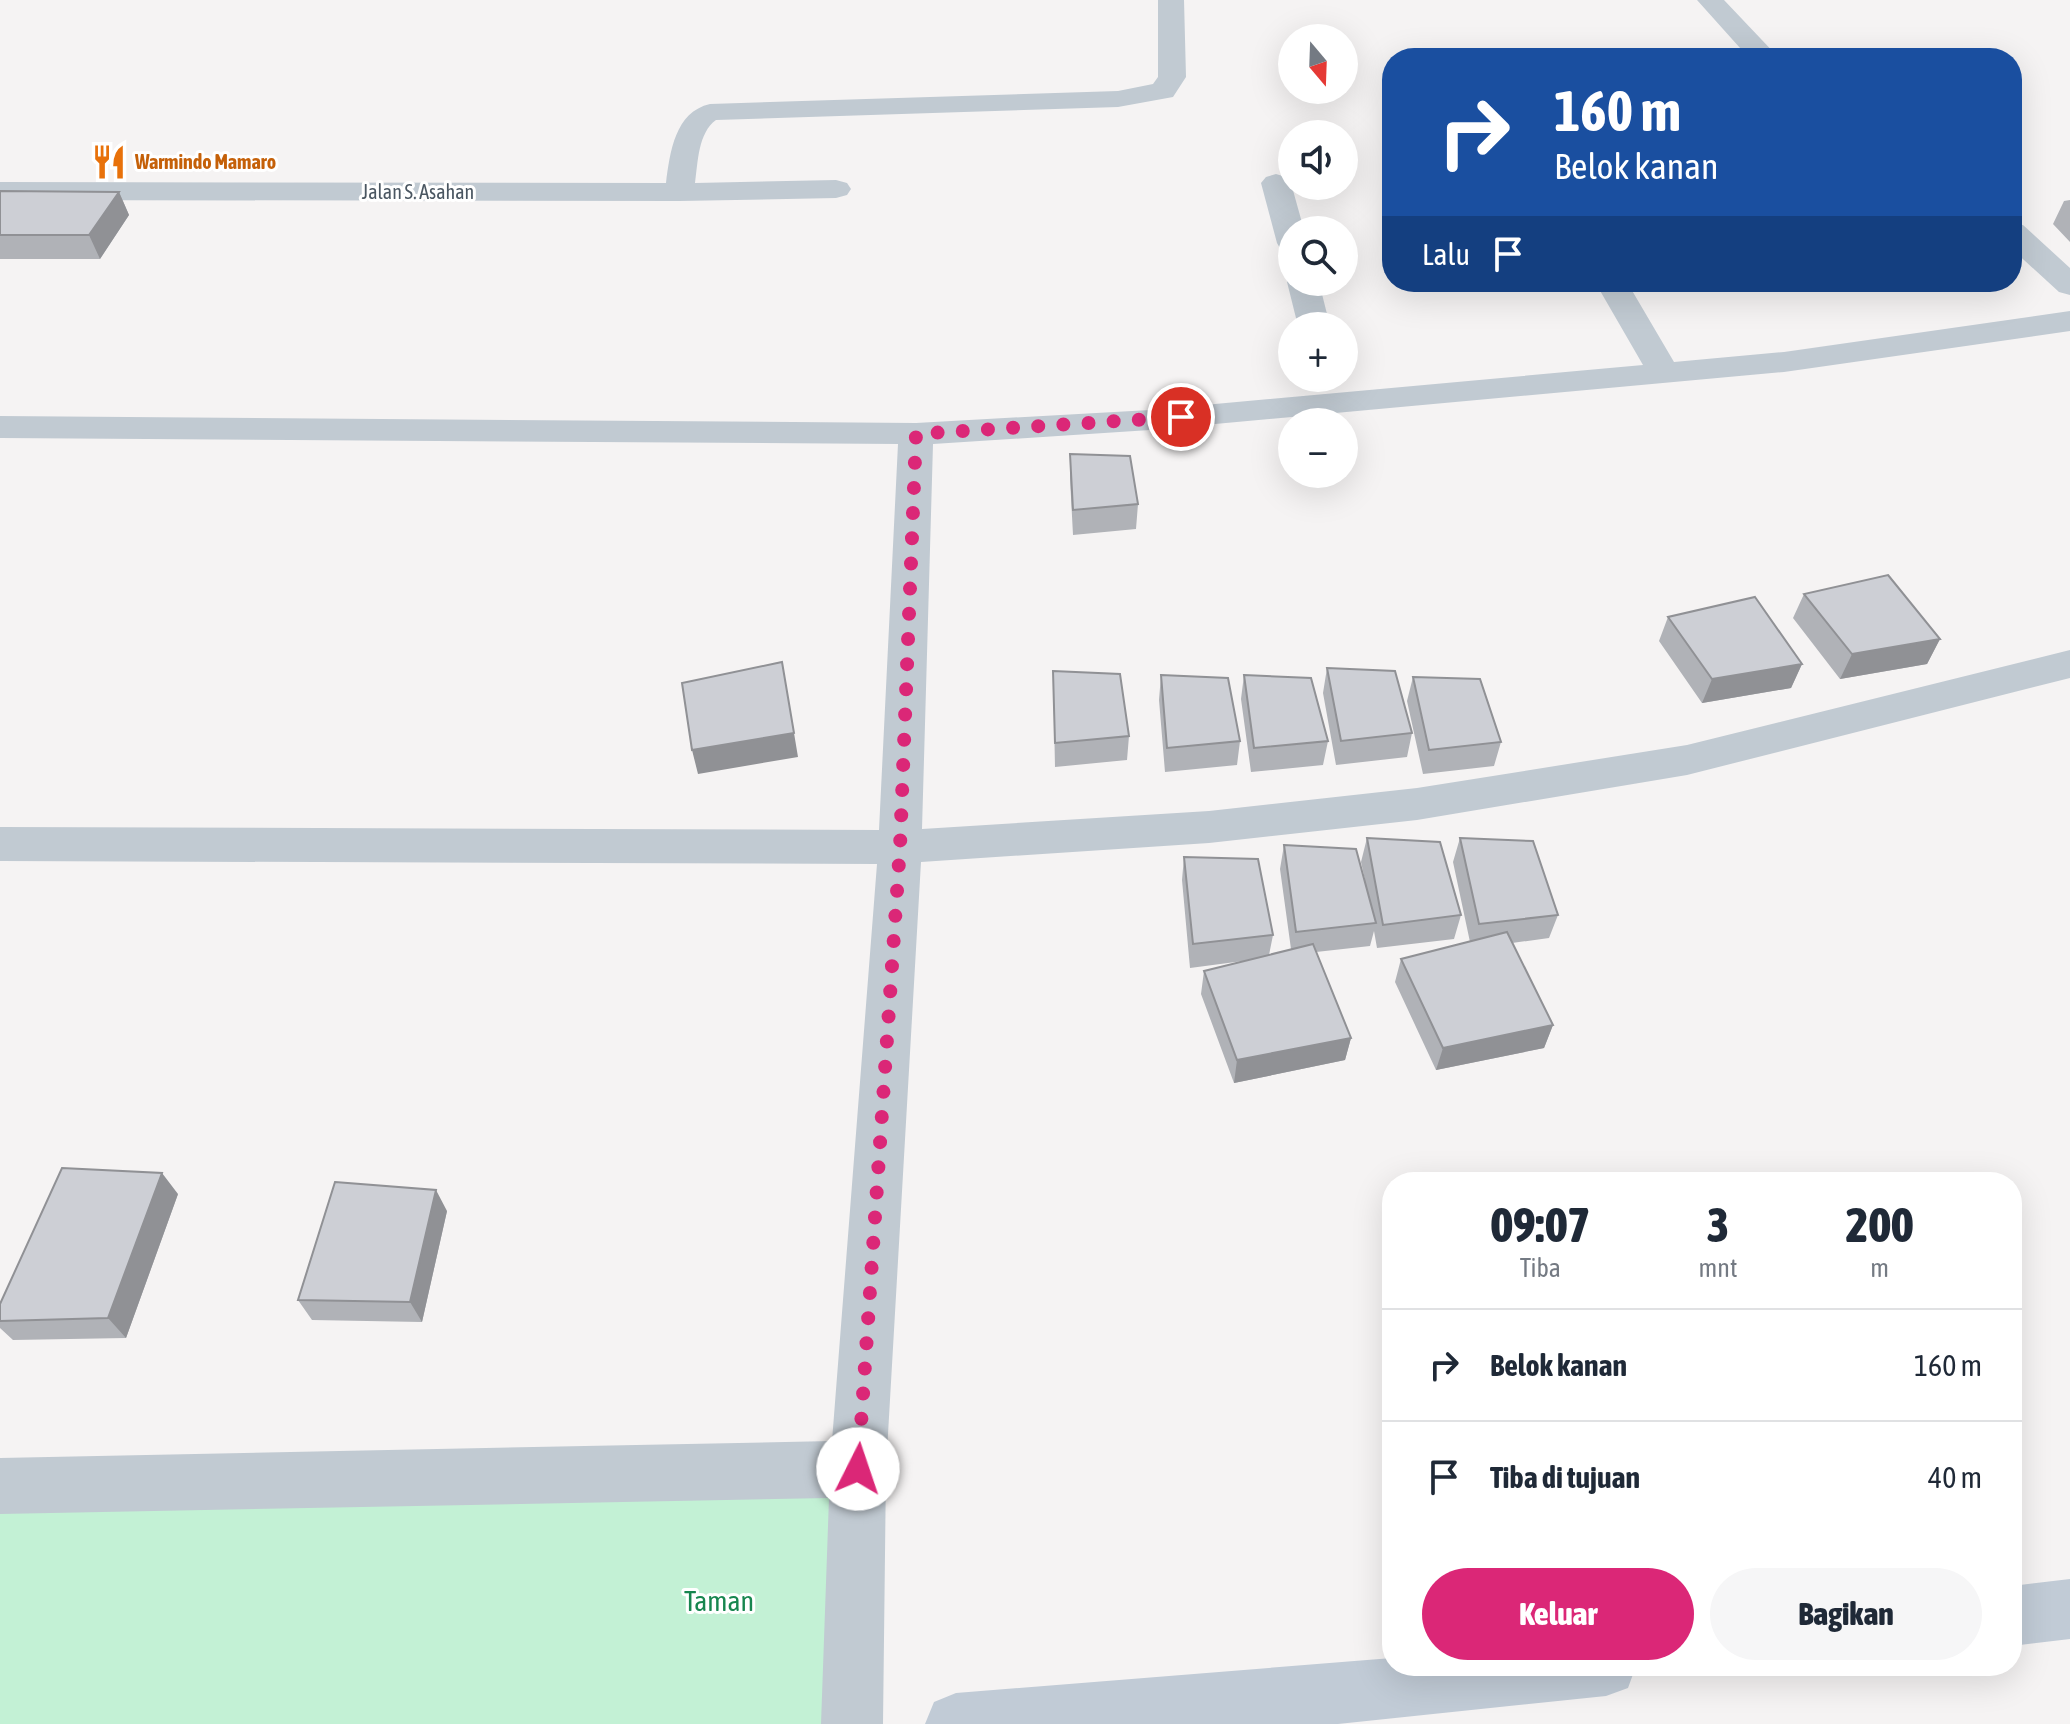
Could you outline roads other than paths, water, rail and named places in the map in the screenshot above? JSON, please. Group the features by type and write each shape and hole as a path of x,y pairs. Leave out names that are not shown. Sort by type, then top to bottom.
{"main road":[{"path":"2022,1615 2070,1609"},
{"path":"956,1724 1520,1676"}],"street":[{"path":"679,192 692,129 701,116 710,112 1118,99 1163,91 1172,77 1171,0"},
{"path":"1710,0 1753,48"},
{"path":"1276,183 1285,216"},
{"name":"Jalan S. Asahan","path":"0,191 679,192 836,189"},
{"path":"2022,241 2070,285"},
{"path":"1617,292 1663,371"},
{"path":"1358,389 1784,362 2070,321"},
{"path":"0,427 916,434 1150,420 1326,392"},
{"path":"852,1724 858,1469 900,847 916,434"},
{"path":"0,844 900,847 1209,827 1417,804 1687,760 2070,664"},
{"path":"0,1486 858,1469"}],"place":[{"name":"Warmindo Mamaro","path":"109,162"}],"park label":[{"name":"Taman","path":"719,1601"}]}
